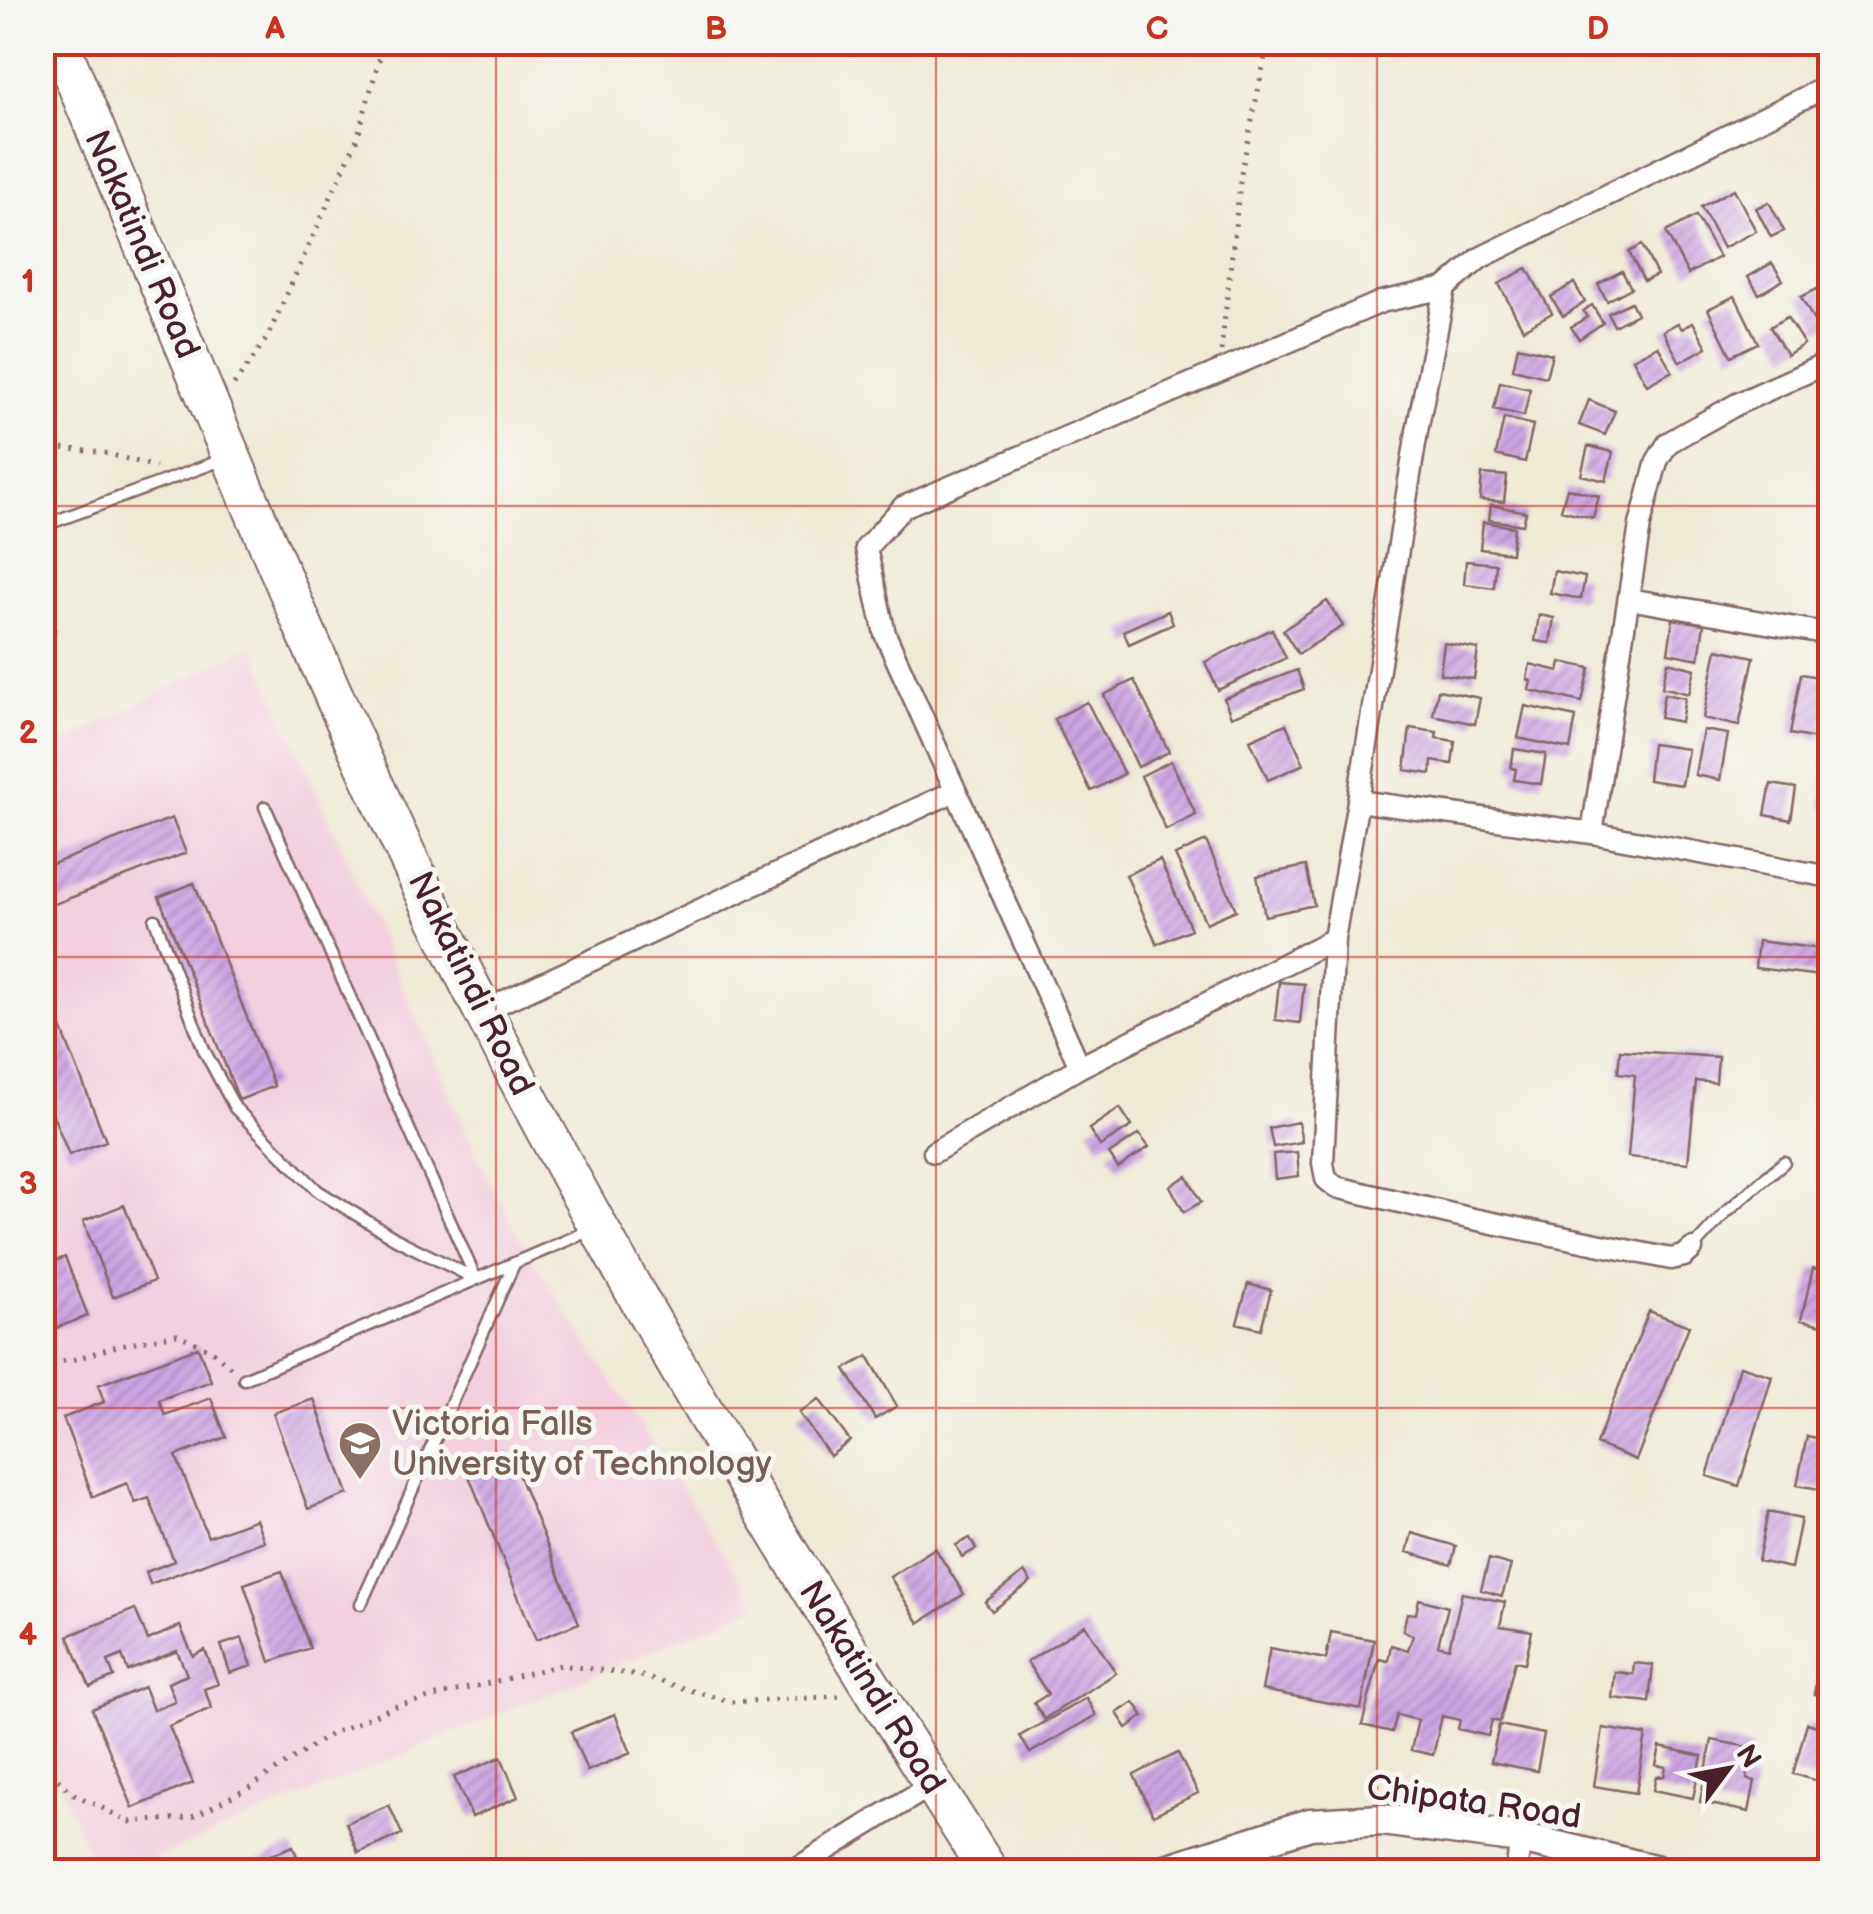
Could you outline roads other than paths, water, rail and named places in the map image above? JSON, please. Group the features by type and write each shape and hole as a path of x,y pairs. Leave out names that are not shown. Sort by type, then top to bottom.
{"highway":[{"name":"Nakatindi Road","path":"58,42 348,725 483,1011 596,1228 755,1496 988,1872"}],"street":[{"path":"1080,1066 886,634 866,548 903,507 1382,302 1445,288 1480,258 1830,85"},
{"path":"1445,288 1417,431 1334,939 1323,1163 1326,1180 1336,1187 1473,1220 1671,1260 1692,1248"},
{"path":"1592,833 1640,525 1657,461 1668,443 1739,403 1830,362"},
{"path":"1629,599 1830,634"},
{"path":"483,1011 955,791"},
{"path":"1358,801 1592,833 1830,877"},
{"path":"934,1152 1080,1066 1334,939"},
{"path":"791,1872 933,1784"},
{"name":"Chipata Road","path":"1160,1872 1310,1824 1382,1820 1521,1838 1662,1872"},
{"path":"1516,1872 1521,1838"}],"lane":[{"path":"42,526 232,456"},
{"path":"265,807 476,1280"},
{"path":"155,920 204,1050 234,1108 318,1191 396,1239 476,1280"},
{"path":"1692,1248 1726,1212 1784,1162"},
{"path":"244,1379 596,1228"},
{"path":"362,1604 514,1263"}],"place":[{"name":"Victoria Falls University of Technology","path":"360,1481"}]}
